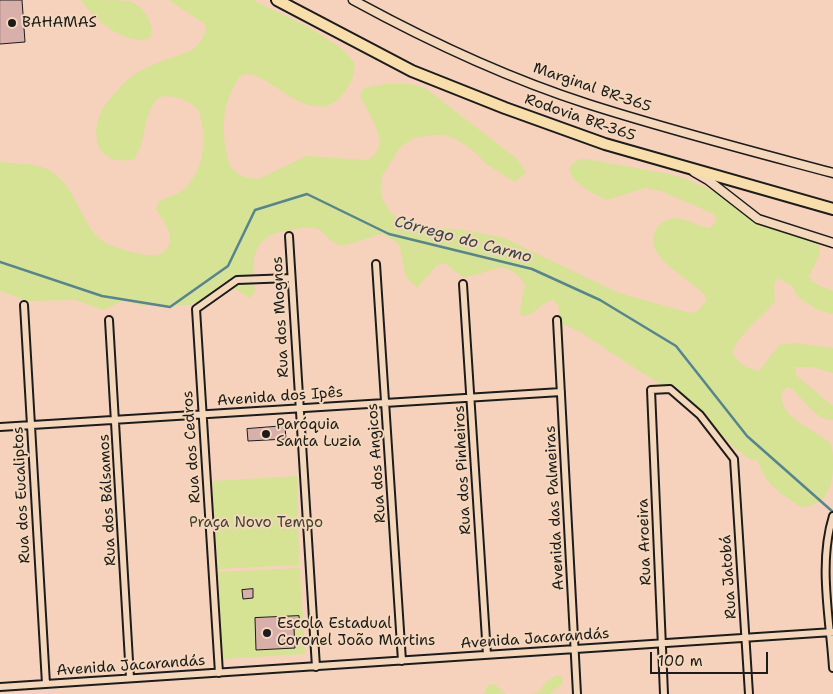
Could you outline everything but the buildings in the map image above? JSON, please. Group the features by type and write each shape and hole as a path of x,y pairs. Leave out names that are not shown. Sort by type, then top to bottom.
{"main road":[{"name":"Rodovia BR-365","path":"277,0 412,71 505,108 605,144 833,209"},
{"name":"Rodovia BR-365","path":"288,0 328,28"}],"street":[{"name":"Marginal BR-365","path":"353,0 410,31 504,72 587,104 833,173"},
{"path":"683,166 708,180 758,219 833,244"},
{"name":"Rua dos Mognos","path":"289,236 316,666"},
{"name":"Rua dos Angicos","path":"376,264 402,661"},
{"name":"Rua dos Cedros","path":"219,673 196,309 237,280 291,278"},
{"name":"Rua dos Pinheiros","path":"463,284 487,655"},
{"name":"Rua dos Eucaliptos","path":"24,305 46,684"},
{"name":"Rua dos Bálsamos","path":"109,320 130,678"},
{"name":"Avenida das Palmeiras","path":"557,320 577,694"},
{"name":"Rua Jatobá","path":"651,390 670,388 700,415 734,459 749,694"},
{"name":"Rua Aroeira","path":"651,390 664,694"},
{"name":"Avenida dos Ipês","path":"0,428 561,392"},
{"path":"833,516 830,525 825,565 832,632 833,668"},
{"name":"Avenida Jacarandás","path":"0,687 832,632"}],"green space":[{"path":"81,0 129,1 144,11 150,21 150,38 141,40 131,39 111,30 93,15"},
{"path":"169,0 253,0 312,29 342,49 354,62 353,75 343,94 333,103 322,106 310,105 299,101 255,75 247,74 240,76 233,87 225,109 224,132 227,156 231,168 245,177 261,178 306,156 367,160 375,154 379,147 379,139 377,130 360,96 363,88 384,84 410,84 425,88 516,158 526,172 515,182 486,164 475,152 458,140 444,135 414,138 400,147 382,176 381,192 383,200 392,214 406,224 471,231 504,238 619,293 690,313 698,311 707,299 693,284 662,259 655,249 653,239 658,226 668,219 683,219 710,228 716,221 714,214 661,191 645,188 606,200 576,181 569,171 575,162 586,159 669,174 686,179 724,196 754,217 815,240 820,247 819,255 809,277 814,283 833,291 833,314 818,310 799,298 792,286 778,278 774,284 775,301 746,331 732,352 743,365 759,371 779,345 794,343 833,348 833,373 812,367 795,367 796,375 833,406 833,420 826,419 814,412 789,387 782,391 782,401 792,417 817,433 831,445 833,454 832,480 823,499 810,506 801,507 786,497 769,483 757,460 751,460 736,449 681,398 580,332 561,323 558,306 553,300 545,303 530,314 521,316 520,309 525,284 510,270 496,268 463,277 444,263 437,265 417,288 406,277 399,244 383,234 342,245 334,243 320,231 311,227 278,233 268,237 256,250 254,259 255,292 250,298 224,282 206,298 190,305 145,306 123,301 103,310 75,300 28,301 0,291 0,162 41,166 52,172 67,187 92,230 107,243 140,254 156,255 164,252 170,243 169,232 156,209 158,202 183,190 196,173 200,162 203,141 203,130 198,109 180,98 170,96 159,97 149,112 141,144 134,159 120,160 109,158 102,152 96,133 102,110 120,87 135,73 188,52 202,40 206,25"},
{"name":"Praça Novo Tempo","path":"297,476 299,565 218,569 212,481"},
{"path":"300,568 305,654 223,659 218,572"},
{"path":"557,675 563,678 562,684 550,694 531,694 538,692 547,681"},
{"path":"494,684 506,694 484,694 488,685"}],"waterway":[{"name":"Córrego do Carmo","path":"0,262 102,296 170,307 228,266 255,210 307,194 389,234 532,269 600,300 676,346 747,436 833,512"}],"place":[{"name":"BAHAMAS","path":"12,23"},
{"name":"Paróquia Santa Luzia","path":"266,434"},
{"name":"Escola Estadual Coronel João Martins","path":"267,633"}]}
